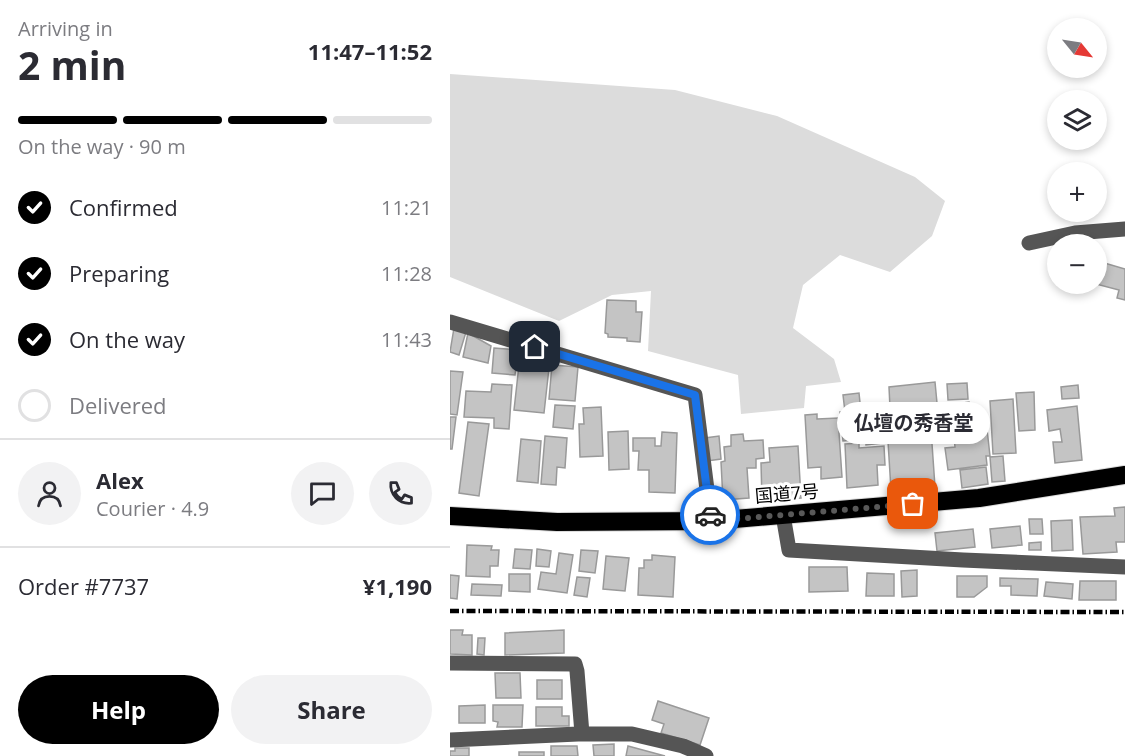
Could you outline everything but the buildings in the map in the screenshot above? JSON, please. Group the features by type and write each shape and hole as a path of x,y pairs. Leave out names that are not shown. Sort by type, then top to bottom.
{"highway":[{"name":"国道7号","path":"450,516 557,522 711,521 979,498 1125,475"}],"street":[{"path":"1029,243 1075,233 1125,229"},
{"path":"450,322 695,395 711,521"},
{"path":"783,515 789,550 1125,567"},
{"path":"450,663 575,664 582,734"},
{"path":"450,740 632,734 683,746 706,756"}],"shaded area":[{"path":"450,74 675,90 777,116 915,177 945,201 932,236 890,272 840,255 803,285 793,328 834,359 841,382 806,386 804,408 741,414 738,375 648,351 651,291 612,295 559,321 450,277"}],"railway":[{"path":"450,611 1125,612"}],"way so far":[{"path":"710,515 711,521 913,504"}],"place":[{"name":"仏壇の秀香堂","path":"913,504"}],"route":[{"path":"535,347 695,395 710,515"}]}
